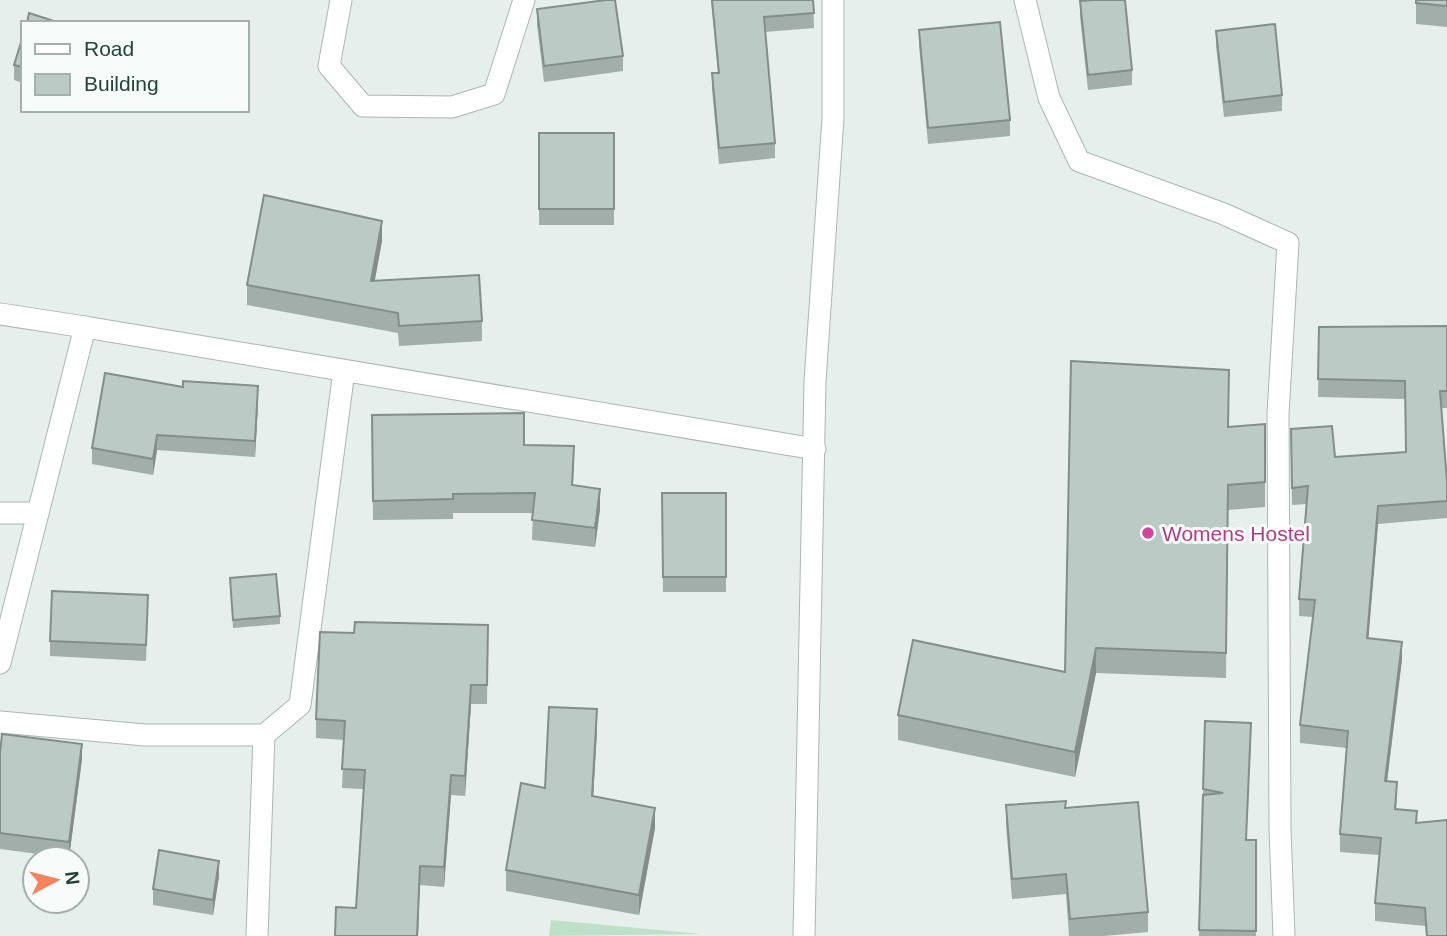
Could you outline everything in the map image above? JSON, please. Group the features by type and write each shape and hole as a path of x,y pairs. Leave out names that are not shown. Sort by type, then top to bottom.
{"street":[{"path":"341,0 329,66 363,106 426,107 452,107 494,94 524,0"},
{"path":"804,936 816,381 833,118 833,0"},
{"path":"1025,0 1049,98 1079,161 1224,214 1288,243 1278,414 1280,830 1284,936"},
{"path":"0,314 815,449"},
{"path":"0,663 85,327"},
{"path":"0,722 145,735 264,735 300,705 344,371"},
{"path":"0,513 38,513"},
{"path":"257,936 264,735"}],"green space":[{"path":"551,920 702,934 549,936"}],"building":[{"path":"615,0 623,56 544,66 537,9"},
{"path":"712,0 813,0 814,13 764,17 775,143 719,148 712,73 719,73"},
{"path":"1125,0 1132,70 1088,75 1080,1"},
{"path":"1416,0 1447,0 1447,6 1416,3"},
{"path":"29,13 54,21 27,21"},
{"path":"1000,22 1010,120 928,128 919,30"},
{"path":"1275,24 1282,95 1224,102 1216,31"},
{"path":"21,42 21,67 14,65"},
{"path":"539,133 614,133 614,209 539,209"},
{"path":"264,195 382,221 371,281 479,275 482,321 399,326 398,313 247,285"},
{"path":"1447,326 1447,391 1440,391 1447,501 1378,506 1367,638 1402,642 1385,781 1397,782 1395,809 1417,811 1416,823 1447,820 1447,936 1427,936 1425,908 1375,903 1381,838 1340,834 1348,731 1300,725 1315,600 1299,599 1308,486 1292,488 1291,429 1332,426 1335,457 1406,452 1405,381 1318,379 1319,327"},
{"name":"Womens Hostel","path":"1071,361 1229,370 1228,427 1265,424 1265,482 1228,485 1226,653 1096,648 1075,752 898,715 913,640 1065,672"},
{"path":"105,373 183,387 183,381 258,386 255,441 157,435 153,459 92,448"},
{"path":"524,413 524,445 574,446 572,485 600,489 595,528 532,520 535,493 453,494 453,499 373,501 372,415"},
{"path":"662,493 726,493 726,577 663,577"},
{"path":"276,574 280,616 233,620 230,578"},
{"path":"52,591 148,595 146,645 50,641"},
{"path":"355,622 488,625 487,685 471,685 465,776 451,775 444,867 420,866 417,936 335,936 336,907 356,908 365,770 342,769 345,721 316,719 320,632 354,633"},
{"path":"549,707 597,709 592,796 655,808 639,895 506,870 521,783 545,788"},
{"path":"1205,721 1251,723 1246,840 1256,840 1256,931 1199,930 1203,795 1223,793 1203,789"},
{"path":"2,734 82,744 69,842 0,833"},
{"path":"1066,801 1065,808 1138,802 1148,912 1070,919 1066,874 1012,879 1006,805"},
{"path":"159,850 219,861 213,900 153,889"}],"place":[{"name":"Womens Hostel","path":"1148,533"}]}
